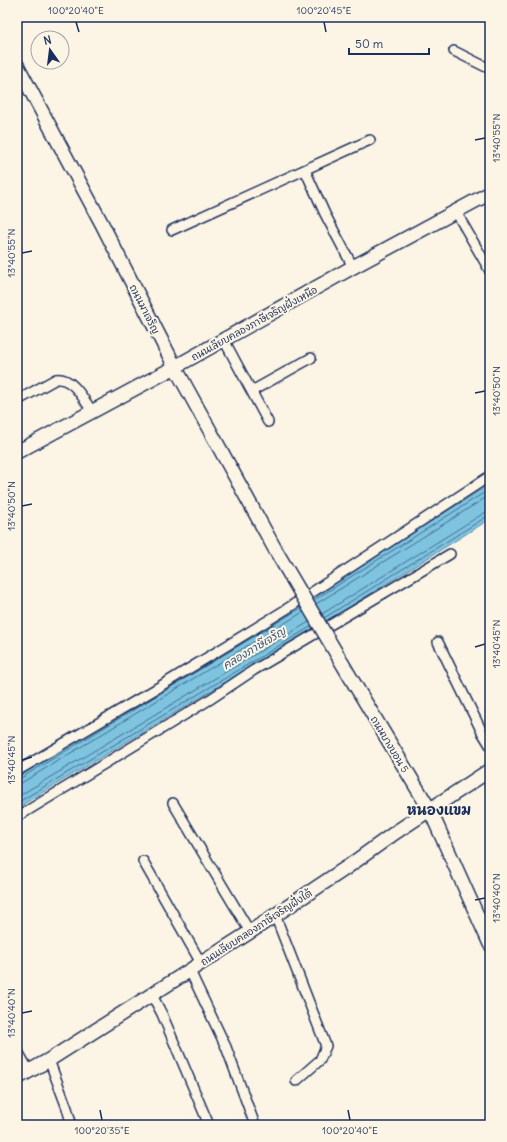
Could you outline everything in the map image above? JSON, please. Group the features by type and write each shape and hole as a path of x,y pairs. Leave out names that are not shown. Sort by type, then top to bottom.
{"main road":[{"name":"ถนนมาเจริญ","path":"17,65 102,224 175,367 276,551"},
{"name":"ถนนเลียบคลองภาษีเจริญฝั่งเหนือ","path":"17,452 175,367 353,267 490,193"},
{"name":"ถนนบางบอน 5","path":"276,551 430,810 490,944"},
{"name":"ถนนเลียบคลองภาษีเจริญฝั่งใต้","path":"17,1078 49,1060 250,932 346,868 396,832 490,770"}],"street":[{"path":"454,51 490,69"},
{"path":"172,230 370,140"},
{"path":"305,170 325,214 353,267"},
{"path":"456,212 490,271"},
{"path":"224,340 268,422"},
{"path":"252,391 311,358"},
{"path":"20,399 60,379 66,380 92,411"},
{"path":"17,771 285,610 490,476"},
{"path":"17,816 209,700 261,666 450,554"},
{"path":"438,642 482,732 490,745"},
{"path":"173,803 250,932"},
{"path":"143,861 201,963"},
{"path":"275,915 326,1046 320,1060 296,1081"},
{"path":"190,971 226,1048 255,1125"},
{"path":"152,995 162,1014 209,1125"},
{"path":"17,1050 28,1071"},
{"path":"49,1060 67,1108 70,1119 68,1125"}],"water":[{"name":"คลองภาษีเจริญ","path":"490,484 490,519 327,621 17,808 17,775 313,596"}],"district":[{"name":"หนองแขม","path":"439,810"}]}
